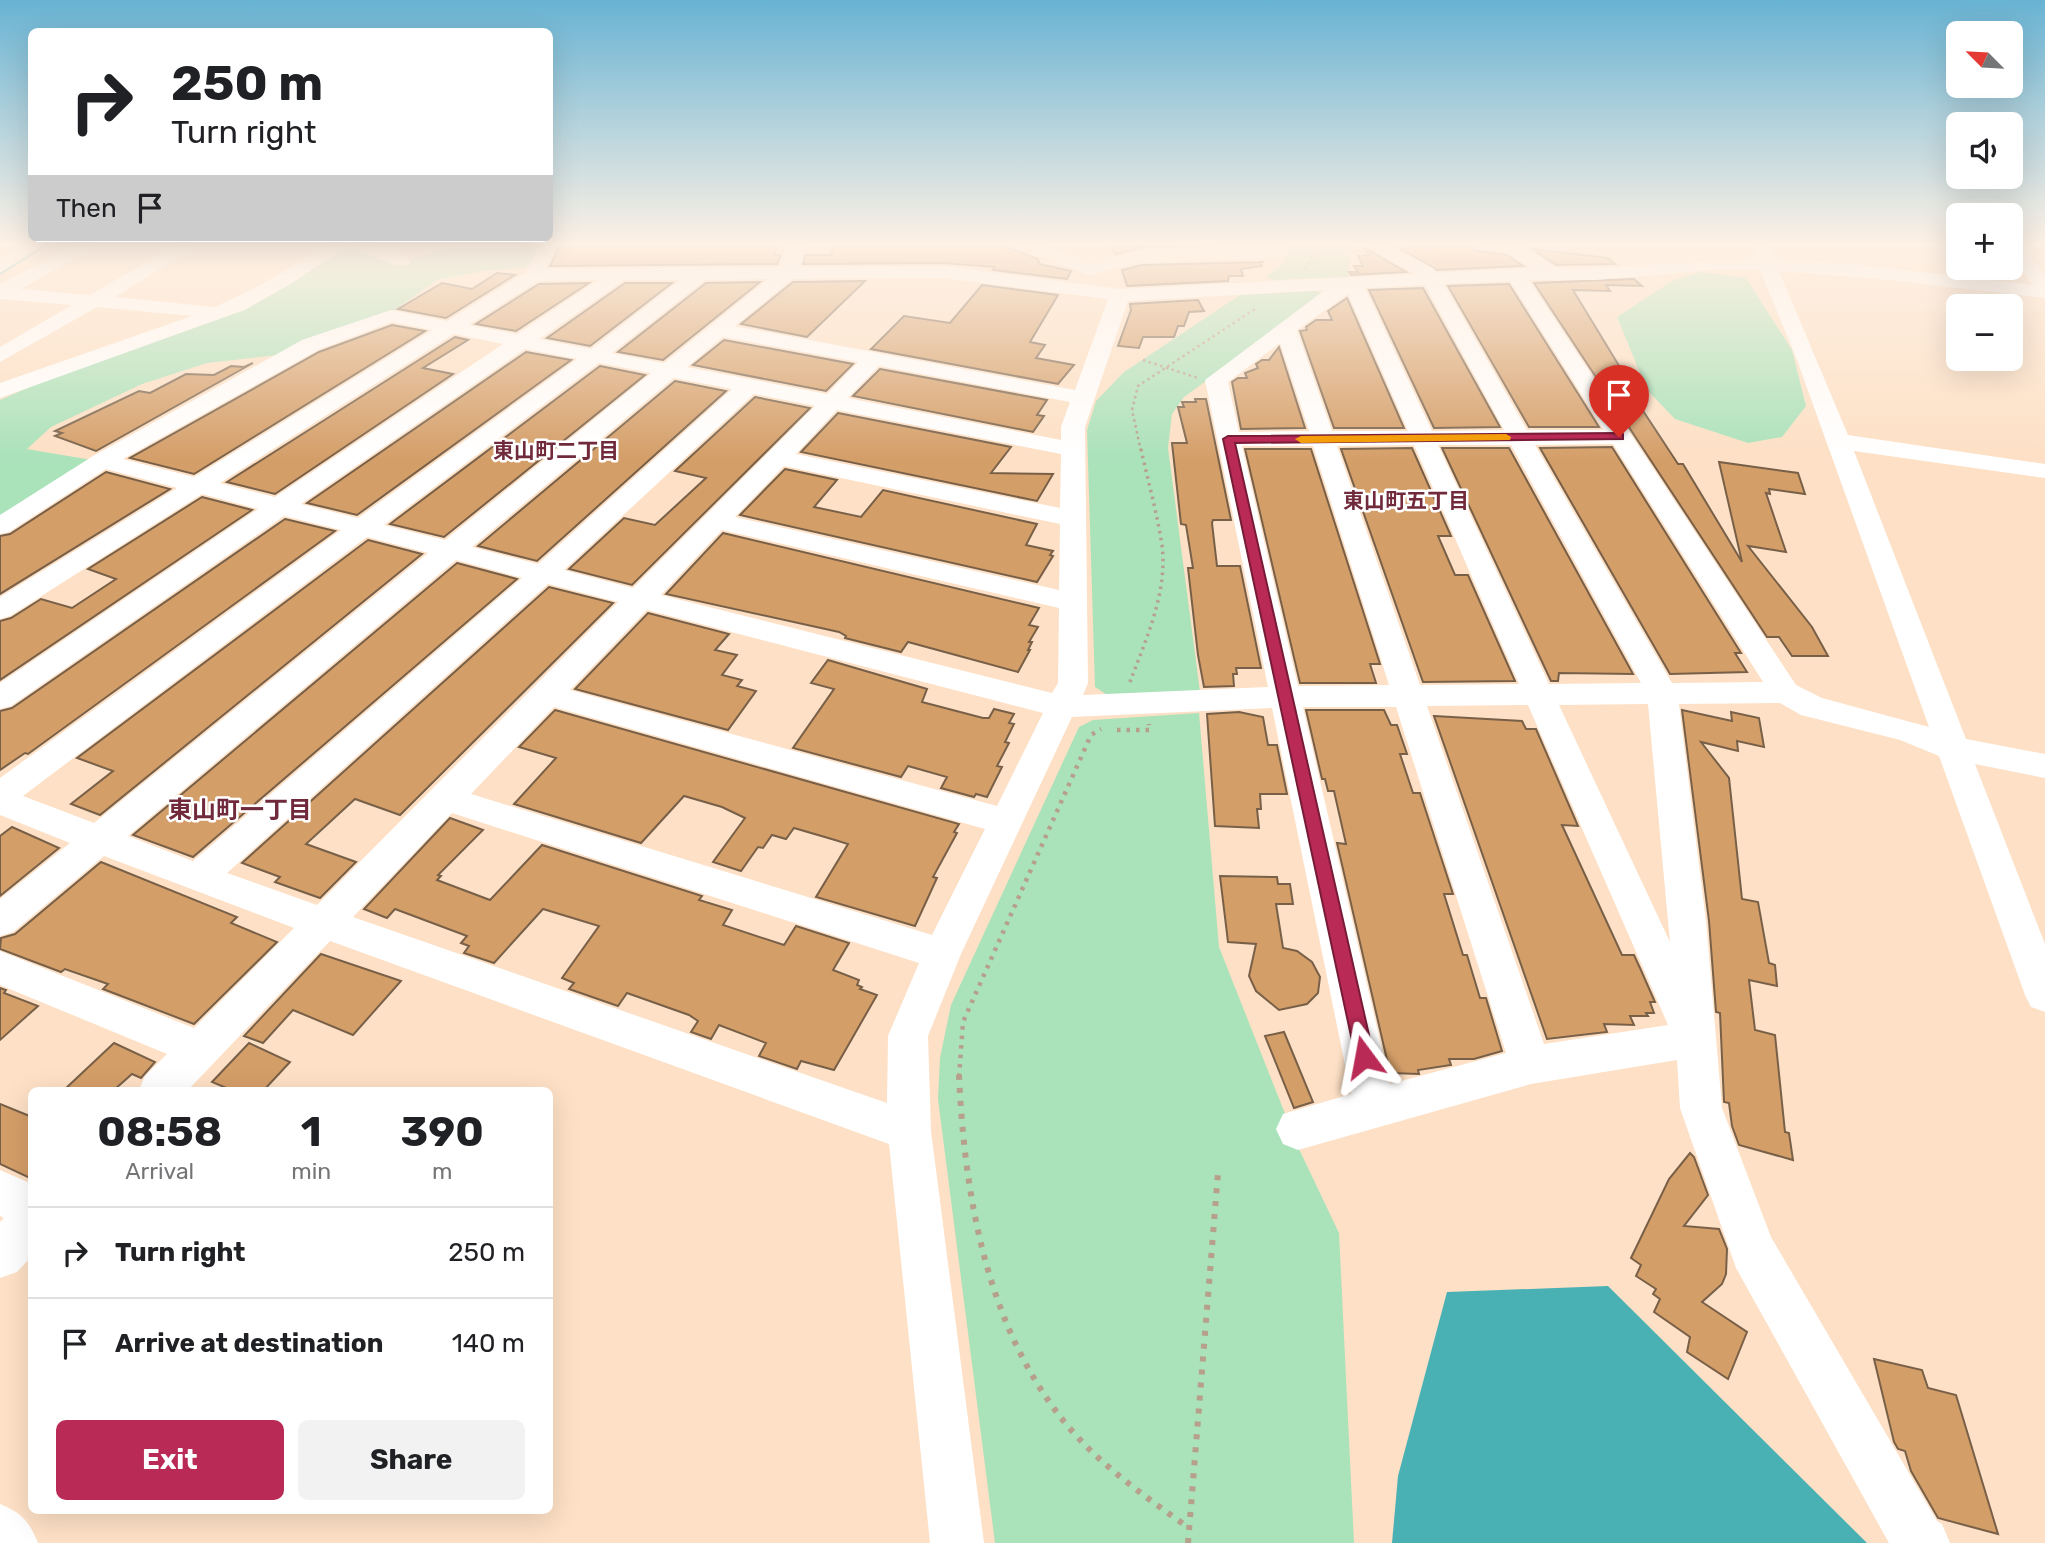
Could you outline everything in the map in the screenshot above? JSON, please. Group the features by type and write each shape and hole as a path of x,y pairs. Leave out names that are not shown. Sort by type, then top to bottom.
{"street":[{"path":"0,356 68,316"},
{"path":"0,391 69,362 208,316"},
{"path":"0,526 102,461 310,345 391,316 1072,449"},
{"path":"0,610 469,316"},
{"path":"0,698 558,316"},
{"path":"0,799 646,316"},
{"path":"0,921 737,316"},
{"path":"957,1543 909,1131 908,1036 942,954 1073,683 1073,427 1112,316"},
{"path":"1305,316 1216,380 1375,1109"},
{"path":"1368,316 1695,1039"},
{"path":"1452,316 1662,693 1686,920 1701,1108 1753,1251 1917,1541 1923,1543"},
{"path":"1542,316 1785,692 1812,707 1908,731 1952,748 2045,765"},
{"path":"1789,316 2045,995"},
{"path":"720,330 1083,398"},
{"path":"1287,331 1531,1065"},
{"path":"163,1087 874,359"},
{"path":"198,878 542,575 750,386"},
{"path":"1228,439 1619,437"},
{"path":"1837,441 2045,471"},
{"path":"777,457 1071,518"},
{"path":"102,461 639,600 1063,707 1120,718 1178,703 1283,697 1785,692"},
{"path":"716,521 1072,602"},
{"path":"546,694 1008,822"},
{"path":"0,799 198,878 909,1131"},
{"path":"447,799 942,954"},
{"path":"0,968 200,1049"},
{"path":"1298,1129 1531,1065 1695,1039"},
{"path":"0,1192 28,1206"},
{"path":"0,1255 28,1227"},
{"path":"0,1531 11,1543"}],"path":[{"path":"1189,1528 1124,1480 1079,1437 1036,1380 1007,1330 975,1231 956,1051 963,1022 1091,736 1098,729 1120,718 1161,595 1164,568 1162,547 1132,410 1133,397 1138,386 1164,368 1250,316"},
{"path":"1143,360 1189,376 1216,380"},
{"path":"1120,718 1150,730 1149,723 1181,722 1178,703"},
{"path":"1188,1543 1217,1173"}],"green space":[{"path":"227,316 381,316 286,354 207,363 142,384 51,427 27,449 92,460 0,519 0,400 50,378"},
{"path":"1208,316 1296,316 1184,397 1172,414 1168,448 1200,692 1112,698 1095,687 1087,430 1096,401 1124,372"},
{"path":"1770,316 1792,350 1806,406 1782,437 1748,443 1675,419 1647,390 1617,317"},
{"path":"1199,713 1219,947 1299,1149 1339,1233 1354,1543 995,1543 938,1099 940,1058 951,1005 1079,727 1093,720"}],"water":[{"path":"1608,1286 1867,1543 1392,1543 1398,1476 1447,1292"}],"building":[{"path":"489,316 539,316 516,331 476,324"},
{"path":"578,316 629,316 590,346 547,338"},
{"path":"664,316 718,316 663,360 618,352"},
{"path":"751,316 829,316 807,337 741,324"},
{"path":"904,316 950,323 956,316 1045,316 1030,342 1045,345 1036,358 1074,365 1058,384 871,349"},
{"path":"1129,316 1188,316 1184,326 1178,326 1174,337 1143,337 1139,348 1118,346"},
{"path":"1330,316 1355,316 1404,428 1334,428 1300,331 1307,330 1306,327 1316,320 1332,320"},
{"path":"1381,316 1439,316 1500,427 1434,428"},
{"path":"1465,316 1529,316 1599,427 1529,427"},
{"path":"1556,316 1589,316 1638,397 1634,397 1678,464 1683,464 1742,562 1719,462 1798,473 1805,494 1769,489 1770,494 1766,493 1786,552 1748,546 1812,627 1828,656 1792,656 1779,637 1767,637"},
{"path":"392,325 425,331 194,474 130,458 319,352"},
{"path":"455,337 468,340 423,368 453,374 275,494 227,482"},
{"path":"724,340 853,364 826,391 693,365"},
{"path":"1279,347 1305,428 1241,429 1232,382 1238,378 1247,378 1245,373 1258,368 1256,364 1262,360 1269,360"},
{"path":"526,352 571,360 357,515 307,503"},
{"path":"253,363 96,451 55,436 62,433 55,431 139,391 150,393 186,374 214,375 231,366 244,367"},
{"path":"600,366 645,375 444,537 390,524"},
{"path":"880,369 1047,400 1037,415 1044,416 1033,432 853,396"},
{"path":"675,381 726,391 537,561 478,546"},
{"path":"755,397 810,408 632,585 569,569 624,518 655,525 706,478 675,471"},
{"path":"1195,399 1206,399 1231,520 1213,520 1212,523 1217,566 1240,566 1261,668 1236,668 1237,674 1233,674 1234,686 1204,687 1198,655 1188,568 1193,568 1186,525 1181,524 1172,443 1187,443 1178,407 1184,407 1182,402 1196,402"},
{"path":"838,413 1011,447 991,473 1053,474 1037,501 801,452"},
{"path":"1612,447 1741,653 1735,653 1747,672 1670,674 1540,448"},
{"path":"1412,448 1451,536 1438,536 1455,575 1468,575 1515,681 1423,682 1341,449"},
{"path":"1442,448 1509,448 1633,674 1559,673 1558,681 1551,681"},
{"path":"1245,449 1311,449 1380,664 1370,664 1376,683 1300,683"},
{"path":"785,469 837,480 814,507 861,517 883,490 1037,524 1026,545 1053,551 1050,555 1053,556 1037,582 740,515"},
{"path":"106,472 170,489 0,594 0,536 10,534"},
{"path":"202,497 252,510 0,680 0,621 11,618 41,599 72,608 116,579 88,569"},
{"path":"285,519 335,531 28,754 25,753 0,770 0,711 12,708"},
{"path":"723,533 1039,608 1029,625 1038,627 1029,642 1032,642 1030,650 1018,672 908,642 901,652 845,638 846,636 839,632 666,594"},
{"path":"368,540 422,554 100,815 71,804 113,771 77,758"},
{"path":"457,563 517,579 193,857 133,835"},
{"path":"549,587 613,603 400,815 355,799 306,844 356,862 320,898 275,882 280,877 242,863"},
{"path":"648,613 729,634 715,650 737,655 722,675 742,680 737,686 756,691 728,730 575,689"},
{"path":"828,660 927,689 922,702 983,718 989,718 994,709 1014,714 1009,723 1014,724 1005,742 1009,743 997,766 1002,767 987,797 976,794 974,797 941,788 947,777 908,766 901,777 793,748 834,689 811,683"},
{"path":"555,710 959,824 954,832 957,833 933,877 937,878 915,926 816,897 848,844 835,840 794,828 786,839 772,835 763,848 758,847 741,871 713,862 745,818 722,807 684,796 641,843 514,804 556,758 519,747"},
{"path":"1306,710 1384,710 1391,725 1397,725 1407,754 1400,754 1413,793 1420,793 1453,894 1444,894 1463,955 1467,955 1480,998 1486,998 1502,1051 1474,1059 1449,1059 1451,1065 1418,1070 1419,1074 1390,1073 1337,843 1346,844 1334,791 1328,791 1325,779 1322,779"},
{"path":"1682,710 1732,721 1731,712 1759,718 1764,747 1737,741 1738,751 1701,742 1729,778 1742,899 1758,902 1769,963 1775,965 1777,986 1749,980 1755,1030 1775,1035 1785,1132 1789,1133 1793,1160 1739,1145 1732,1126 1729,1103 1724,1102 1720,1013 1716,1012 1709,921"},
{"path":"1239,712 1263,717 1268,745 1277,745 1287,794 1260,794 1261,809 1257,809 1259,828 1215,826 1207,714"},
{"path":"1434,716 1522,721 1526,729 1536,729 1578,826 1562,825 1622,955 1634,955 1655,1002 1650,1002 1654,1013 1646,1013 1648,1016 1630,1016 1634,1025 1604,1024 1607,1032 1547,1039"},
{"path":"450,818 483,830 438,875 441,876 437,880 490,900 542,845 702,896 699,900 732,910 723,925 784,945 796,926 849,943 833,970 859,980 857,985 862,987 860,989 877,995 834,1070 801,1061 797,1069 759,1056 766,1043 719,1025 711,1039 691,1032 698,1021 689,1015 627,993 618,1006 569,989 574,983 562,978 599,926 543,909 494,963 464,953 469,946 461,943 467,936 395,909 387,918 364,909"},
{"path":"12,827 59,848 0,896 0,836"},
{"path":"101,862 237,917 231,923 277,942 194,1024 103,989 108,984 65,969 61,972 0,949 1,938 15,934"},
{"path":"1220,876 1277,877 1278,884 1290,884 1293,904 1276,904 1283,948 1297,951 1312,962 1320,977 1318,993 1307,1004 1279,1010 1256,991 1249,976 1256,944 1228,942"},
{"path":"321,954 401,981 353,1035 293,1010 263,1043 244,1036"},
{"path":"0,988 6,990 4,993 38,1006 0,1040"},
{"path":"1284,1032 1313,1102 1294,1108 1265,1036"},
{"path":"114,1043 155,1062 141,1078 132,1074 117,1087 67,1087"},
{"path":"249,1043 290,1062 267,1087 224,1087 212,1082"},
{"path":"0,1104 28,1115 28,1177 0,1164"},
{"path":"1690,1153 1694,1157 1708,1195 1684,1226 1719,1229 1727,1249 1726,1274 1722,1284 1702,1302 1747,1332 1728,1379 1687,1352 1690,1337 1654,1312 1660,1299 1653,1294 1656,1289 1636,1276 1641,1265 1631,1258 1669,1179"},
{"path":"1874,1359 1922,1370 1928,1388 1956,1395 1998,1534 1938,1518 1911,1471 1905,1451 1898,1449 1894,1442"}],"slow traffic":[{"path":"1301,439 1506,437"}],"district":[{"name":"東山町二丁目","path":"556,451"},
{"name":"東山町五丁目","path":"1406,501"},
{"name":"東山町一丁目","path":"240,810"}],"route":[{"path":"1364,1057 1228,439 1619,437"}]}
